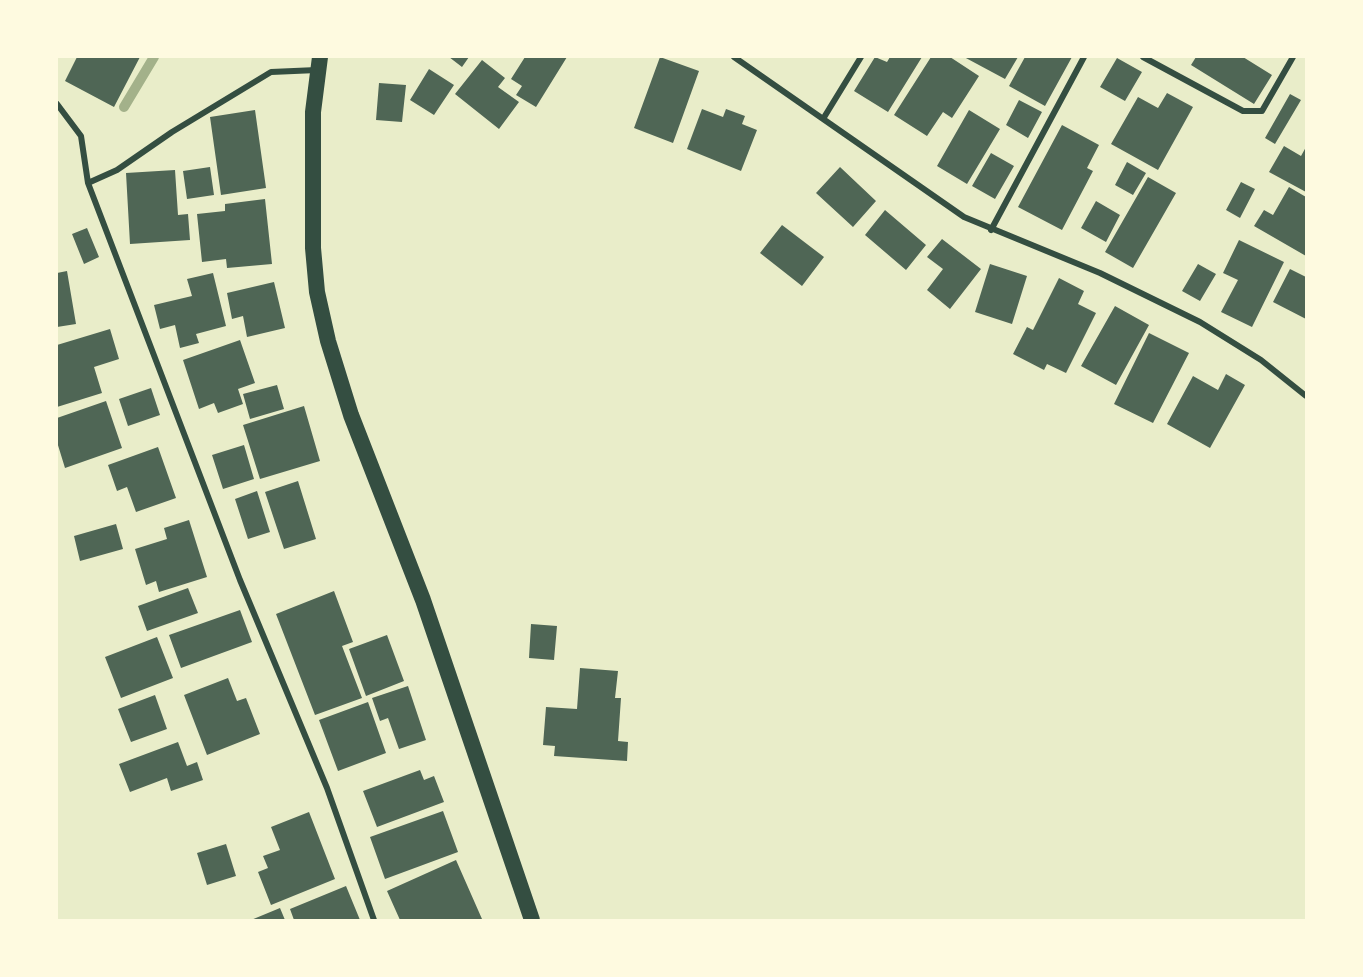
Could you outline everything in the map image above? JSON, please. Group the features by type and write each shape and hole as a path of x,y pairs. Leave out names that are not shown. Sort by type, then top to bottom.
{"highway":[{"path":"319,63 312,141 313,248 317,292 328,341 351,415 423,600 532,920"}],"street":[{"path":"734,57 964,217 1100,273 1200,322 1262,360 1306,396"},
{"path":"823,119 861,57"},
{"path":"992,230 1084,57"},
{"path":"1143,57 1243,111 1253,113 1262,111 1293,57"},
{"path":"88,183 117,170 210,108 271,72 319,63"},
{"path":"57,104 81,136 88,183 240,580 327,788 374,920"}],"building":[{"path":"77,57 140,57 114,107 65,81"},
{"path":"449,57 469,57 462,67"},
{"path":"525,57 567,57 536,107 516,95 522,86 511,79"},
{"path":"660,57 699,71 673,143 634,128"},
{"path":"875,57 887,62 890,57 922,57 888,112 854,91"},
{"path":"931,57 950,57 979,76 952,118 943,112 927,136 894,115"},
{"path":"964,57 1018,57 1005,79"},
{"path":"1025,57 1072,57 1045,106 1009,86"},
{"path":"1196,57 1243,57 1272,75 1254,104 1191,65"},
{"path":"1117,58 1142,72 1125,101 1100,87"},
{"path":"482,60 505,78 498,87 519,102 499,129 455,94"},
{"path":"429,69 454,85 434,115 410,100"},
{"path":"379,83 406,85 402,122 376,120"},
{"path":"1167,93 1193,107 1158,170 1111,144 1138,97 1158,108"},
{"path":"1290,94 1301,100 1275,144 1265,138"},
{"path":"1019,100 1042,112 1028,138 1006,125"},
{"path":"702,109 723,117 726,109 745,116 742,124 757,130 741,171 687,149"},
{"path":"255,110 266,188 221,195 210,117"},
{"path":"969,110 1000,129 967,184 937,166"},
{"path":"1062,125 1099,145 1087,168 1093,171 1062,230 1018,207"},
{"path":"1284,146 1301,156 1306,147 1306,192 1269,172"},
{"path":"991,153 1014,166 995,199 972,186"},
{"path":"1127,162 1146,173 1133,195 1115,185"},
{"path":"210,167 214,195 187,199 183,171"},
{"path":"840,167 876,201 853,227 816,193"},
{"path":"175,170 178,215 188,214 190,240 130,244 126,173"},
{"path":"1148,177 1176,193 1133,268 1105,252"},
{"path":"1241,182 1255,189 1240,218 1226,210"},
{"path":"1289,187 1306,197 1306,256 1254,226 1264,210 1273,215"},
{"path":"265,199 272,264 227,268 226,259 202,262 197,214 225,211 225,204"},
{"path":"1096,201 1120,215 1106,242 1081,228"},
{"path":"885,210 926,245 906,270 865,235"},
{"path":"782,225 824,257 802,286 760,253"},
{"path":"87,228 99,257 84,264 72,234"},
{"path":"942,239 981,269 950,309 927,290 943,269 927,257"},
{"path":"1239,240 1284,262 1252,327 1221,312 1238,280 1223,273"},
{"path":"990,264 1027,276 1012,324 975,312"},
{"path":"1198,264 1216,274 1200,301 1182,291"},
{"path":"1290,269 1306,277 1306,319 1273,302"},
{"path":"67,271 76,324 57,327 57,273"},
{"path":"213,273 226,326 196,334 199,343 180,348 175,325 160,329 154,305 192,296 187,279"},
{"path":"1059,278 1084,291 1078,304 1096,313 1066,373 1047,364 1044,370 1013,354 1027,327 1033,330"},
{"path":"274,282 285,328 247,337 243,316 232,319 227,293"},
{"path":"1115,306 1149,325 1116,385 1081,366"},
{"path":"110,329 119,359 94,367 102,393 57,407 57,345"},
{"path":"1149,333 1189,353 1153,423 1114,404"},
{"path":"240,340 255,383 238,389 243,404 218,413 214,403 199,409 183,360"},
{"path":"1226,374 1245,385 1210,448 1167,424 1193,376 1218,390"},
{"path":"277,385 284,409 250,419 243,394"},
{"path":"151,388 160,415 128,426 119,399"},
{"path":"106,401 122,448 65,468 57,442 57,418"},
{"path":"304,406 320,461 260,479 243,425"},
{"path":"244,445 254,479 223,489 212,455"},
{"path":"158,447 176,498 136,512 127,487 117,491 108,465"},
{"path":"298,481 316,539 284,549 265,492"},
{"path":"257,491 270,532 248,539 235,499"},
{"path":"189,520 207,577 159,592 156,581 146,585 135,549 167,539 164,528"},
{"path":"116,524 123,549 80,561 74,536"},
{"path":"188,588 198,613 147,631 138,606"},
{"path":"334,591 353,642 342,646 362,698 315,715 276,614"},
{"path":"240,610 252,642 181,668 169,635"},
{"path":"531,624 557,626 554,660 529,658"},
{"path":"387,635 404,681 366,696 349,649"},
{"path":"157,637 173,678 121,698 105,657"},
{"path":"580,668 618,671 615,698 621,698 618,741 628,742 627,761 554,756 555,746 543,745 546,707 577,709"},
{"path":"228,678 237,701 246,698 260,734 207,755 184,695"},
{"path":"408,686 426,740 399,749 388,718 380,721 372,698"},
{"path":"155,695 167,729 131,742 118,709"},
{"path":"368,702 386,753 338,771 319,720"},
{"path":"178,742 187,766 197,762 203,780 171,791 167,778 130,792 119,764"},
{"path":"420,770 424,780 434,776 444,802 377,827 363,791"},
{"path":"443,811 458,852 385,879 370,837"},
{"path":"309,812 335,879 271,905 258,872 268,868 263,856 280,850 271,827"},
{"path":"226,844 236,876 207,885 197,853"},
{"path":"456,860 482,919 400,920 387,891"},
{"path":"346,886 360,920 294,920 290,909"},
{"path":"280,908 285,920 251,920"}],"waterway":[{"path":"124,107 154,57"}]}
